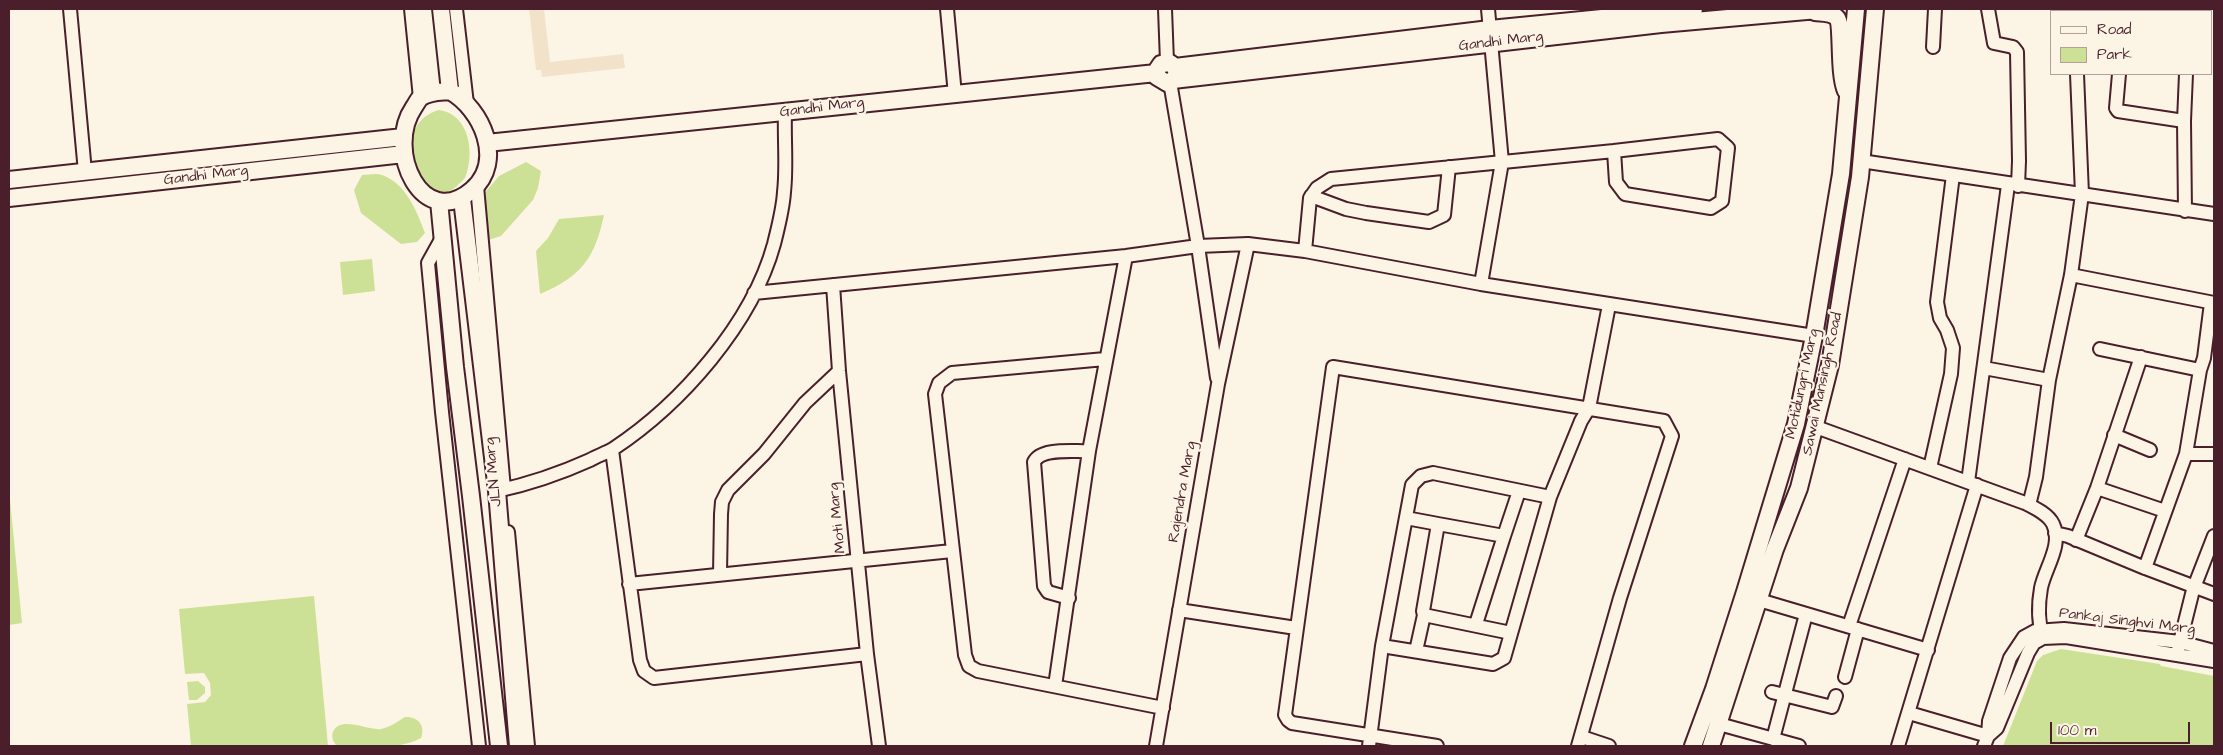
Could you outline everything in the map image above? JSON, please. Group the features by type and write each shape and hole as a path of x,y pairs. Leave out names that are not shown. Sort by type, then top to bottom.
{"main road":[{"path":"423,9 426,95"},
{"path":"441,9 450,91 467,104 483,126 487,143 488,161 484,176 477,186 462,199 450,202 440,201 420,190 411,180 405,164 403,137 408,116 426,95 450,91"},
{"path":"1660,15 1694,9"},
{"path":"1660,15 1829,9"},
{"name":"Motidungri Marg","path":"1692,746 1714,689 1796,424 1814,336 1841,174 1850,100 1856,9"},
{"name":"Sawai Mansingh Road","path":"1711,746 1775,549 1800,488 1816,428 1835,338 1848,257 1861,161 1875,9"},
{"path":"1808,11 1832,14 1838,18 1843,84 1850,100"},
{"name":"Gandhi Marg","path":"487,143 784,113 823,106 954,95 1168,73 1660,15"},
{"name":"Gandhi Marg","path":"9,180 403,137"},
{"name":"Gandhi Marg","path":"9,198 404,154"},
{"name":"JLN Marg","path":"462,199 501,490 518,746"},
{"name":"JLN Marg","path":"440,201 455,367 472,496 499,746"}],"street":[{"path":"70,9 85,172"},
{"path":"411,9 426,95"},
{"path":"456,9 467,104"},
{"path":"947,9 954,95"},
{"path":"1165,9 1168,73 1198,246 1209,336 1218,384"},
{"path":"1481,284 1502,162 1488,9"},
{"path":"1933,47 1935,9"},
{"path":"1898,746 1928,650 1972,483 1984,368 2013,185 2020,161 2017,52 2013,47 1994,43 1988,9"},
{"path":"2029,505 2036,477 2048,380 2070,275 2082,194 2077,75"},
{"path":"2119,75 2116,108 2118,111 2184,121"},
{"path":"2185,210 2184,121 2186,75"},
{"path":"501,490 522,486 564,471 612,450 656,416 696,378 732,332 754,293 773,246 784,193 784,113"},
{"path":"1305,251 1311,196 1317,188 1330,179 1718,139 1728,148 1722,201 1711,208 1625,194 1616,182 1614,151"},
{"path":"1861,161 2214,214"},
{"path":"1311,196 1359,212 1429,222 1444,215 1449,167"},
{"path":"1930,468 1951,374 1953,348 1947,330 1940,318 1937,302 1953,175"},
{"path":"477,186 501,490 528,746"},
{"path":"443,236 428,263 442,412 479,746"},
{"path":"754,293 1126,256 1198,246 1248,244 1305,251 1481,284 1609,305 1814,336"},
{"name":"Rajendra Marg","path":"1156,746 1218,384 1248,244"},
{"path":"1055,686 1089,452 1105,359 1126,256"},
{"path":"2070,275 2212,303 2186,454 2145,568"},
{"name":"Moti Marg","path":"833,285 839,371 867,654 879,746"},
{"path":"1382,646 1493,664 1504,658 1550,498 1581,421 1589,408 1609,305"},
{"path":"2100,349 2200,370"},
{"path":"2076,540 2141,357"},
{"path":"1105,359 952,373 939,383 935,394 965,655 969,666 978,671 1163,708"},
{"path":"1438,746 1370,740 1292,723 1288,720 1285,710 1333,368 1664,421 1672,436 1620,598 1580,741 1609,746"},
{"path":"1984,368 2048,380"},
{"path":"720,574 722,502 728,490 764,454 805,403 839,371"},
{"path":"1816,428 1972,483 2029,505 2046,515 2053,524 2057,540 2042,585 2039,601 2042,634"},
{"path":"2114,435 2150,450"},
{"path":"612,450 629,584 640,660 644,672 654,678 867,654"},
{"path":"1069,598 1048,592 1044,586 1034,462 1044,452 1089,452"},
{"path":"2186,454 2214,454"},
{"path":"1846,677 1853,628 1905,458"},
{"path":"1370,740 1382,646 1412,485 1421,476 1432,473 1550,498"},
{"path":"2096,488 2165,511"},
{"path":"1476,624 1519,491"},
{"path":"1406,518 1504,536"},
{"path":"1416,651 1424,615 1423,611 1438,524"},
{"path":"2055,533 2194,588 2214,594"},
{"path":"2179,648 2194,588 2214,536"},
{"path":"629,584 952,551"},
{"path":"1759,600 1928,650"},
{"path":"1179,610 1296,628"},
{"path":"1773,739 1778,693 1806,614"},
{"path":"1424,615 1476,624 1511,633"},
{"name":"Pankaj Singhvi Marg","path":"1986,741 1997,728 2028,653 2042,634 2214,651"},
{"name":"Pankaj Singhvi Marg","path":"2179,648 2214,661"},
{"path":"1778,693 1832,706 1836,696"},
{"path":"1909,713 1986,741"},
{"path":"1719,724 1799,746"}],"shaded area":[{"path":"529,9 544,9 550,62 623,54 625,68 542,77 541,70 536,70"}],"green space":[{"path":"439,110 449,113 458,119 467,136 469,147 470,158 465,178 447,192 435,191 425,184 417,173 413,159 412,144 415,129 424,118"},
{"path":"526,162 541,171 538,188 533,200 501,236 485,241 482,196 499,176"},
{"path":"362,175 382,175 398,184 404,191 410,199 425,233 417,242 401,244 361,213 354,190"},
{"path":"604,215 596,243 584,264 566,281 540,294 536,251 548,238 559,219"},
{"path":"372,259 375,291 343,295 340,262"},
{"path":"9,489 22,623 9,625"},
{"path":"314,596 328,746 191,746 187,704 205,702 211,695 210,683 204,673 185,674 179,609"},
{"path":"2061,649 2160,664 2161,666 2214,676 2214,746 2003,746 2037,661 2043,655"},
{"path":"198,681 205,687 205,693 197,700 189,700 187,682"},
{"path":"405,717 414,718 420,723 422,726 421,738 402,745 380,747 337,746 334,743 333,732 342,725 348,724 381,729"}]}
